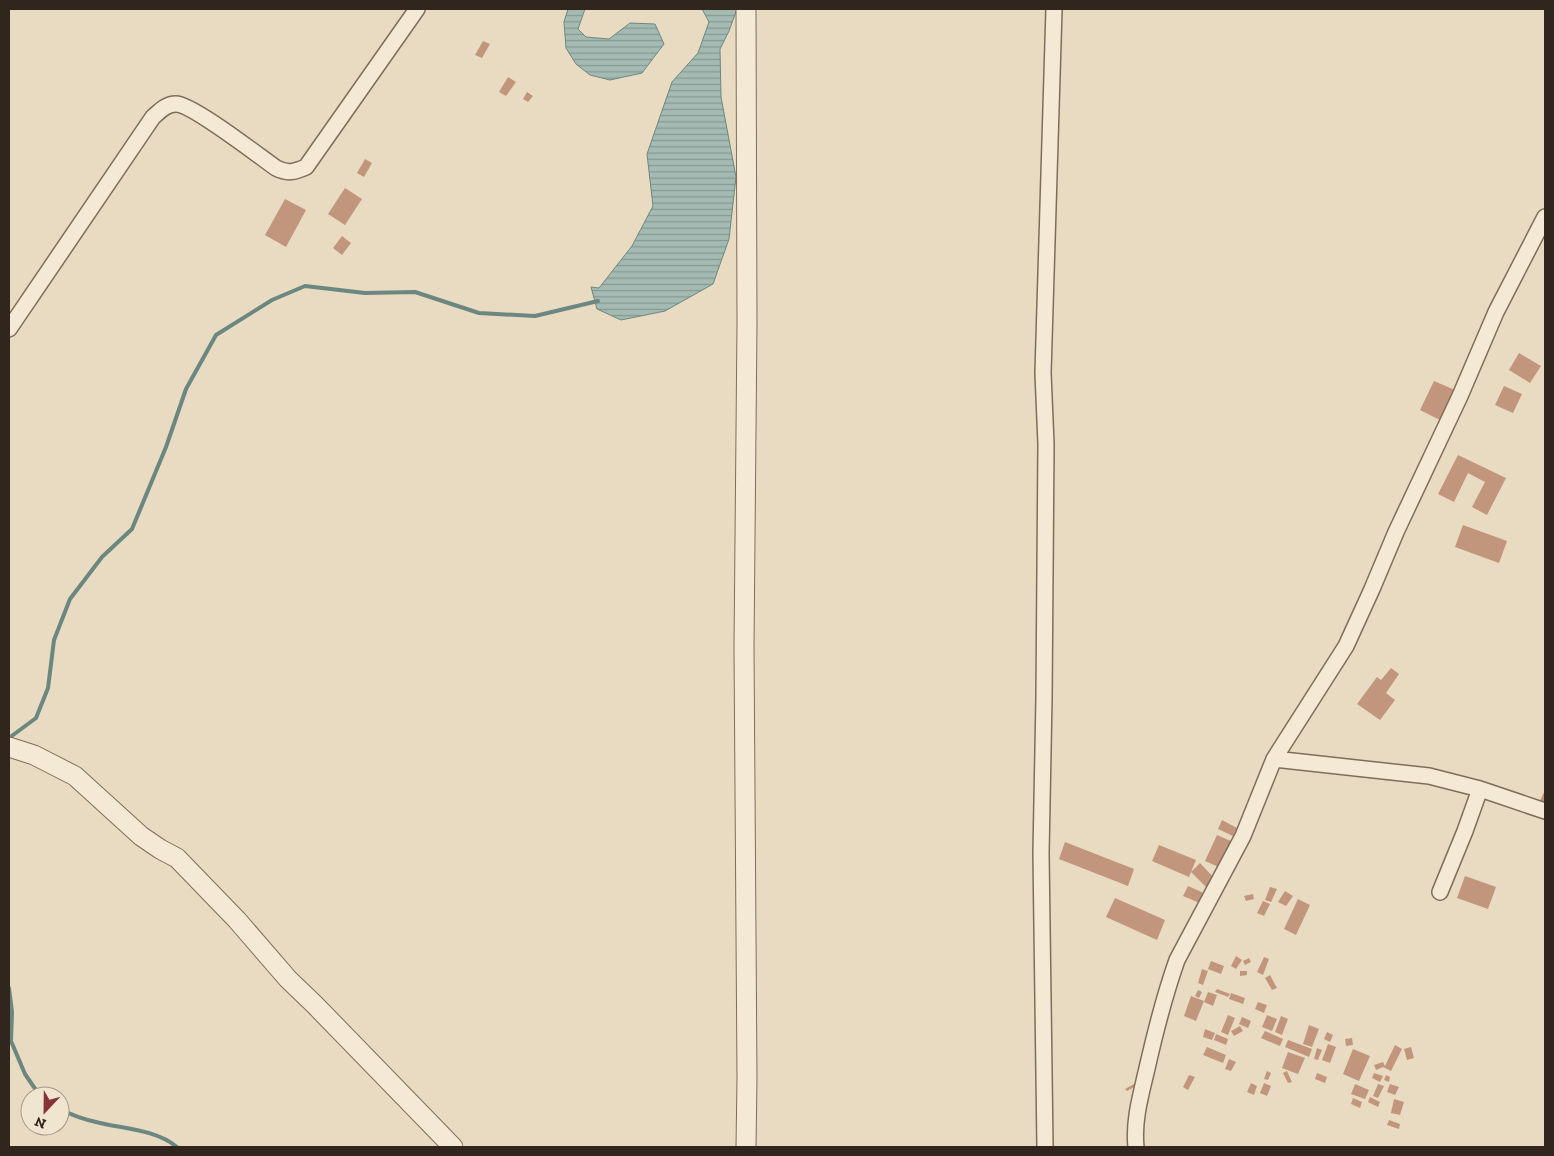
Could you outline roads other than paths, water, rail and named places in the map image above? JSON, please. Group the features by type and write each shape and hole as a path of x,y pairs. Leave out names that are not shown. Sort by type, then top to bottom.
{"street":[{"path":"9,328 148,125 164,107 176,104 193,109 276,168 284,172 293,173 306,167 417,9"},
{"path":"746,9 747,324 744,647 746,1147"},
{"path":"1044,1147 1041,862 1046,444 1043,372 1054,9"},
{"path":"1136,1147 1134,1132 1139,1100 1169,982 1177,960 1242,836 1274,759 1346,646 1396,532 1460,396 1496,312 1545,217"},
{"path":"10,748 34,755 75,776 141,836 177,858 237,920 288,979 322,1011 453,1147"},
{"path":"1274,759 1429,776 1480,789 1545,811"},
{"path":"1440,892 1480,789"}],"water":[{"path":"568,9 585,9 578,29 586,37 609,39 630,23 655,24 664,44 642,73 610,80 590,75 576,64 566,48 564,22"},
{"path":"702,9 737,9 720,49 721,97 736,177 729,239 713,284 665,311 621,320 597,309 591,287 599,288 632,246 653,206 647,154 672,82 698,53 709,22"}],"waterway":[{"path":"9,738 36,718 48,688 54,640 70,599 102,557 132,529 166,447 186,389 216,335 272,300 305,286 365,293 415,292 479,313 535,316 598,301"},
{"path":"9,988 12,1012 11,1041 25,1074 33,1086"},
{"path":"70,1114 90,1121 160,1137 177,1147"}]}
